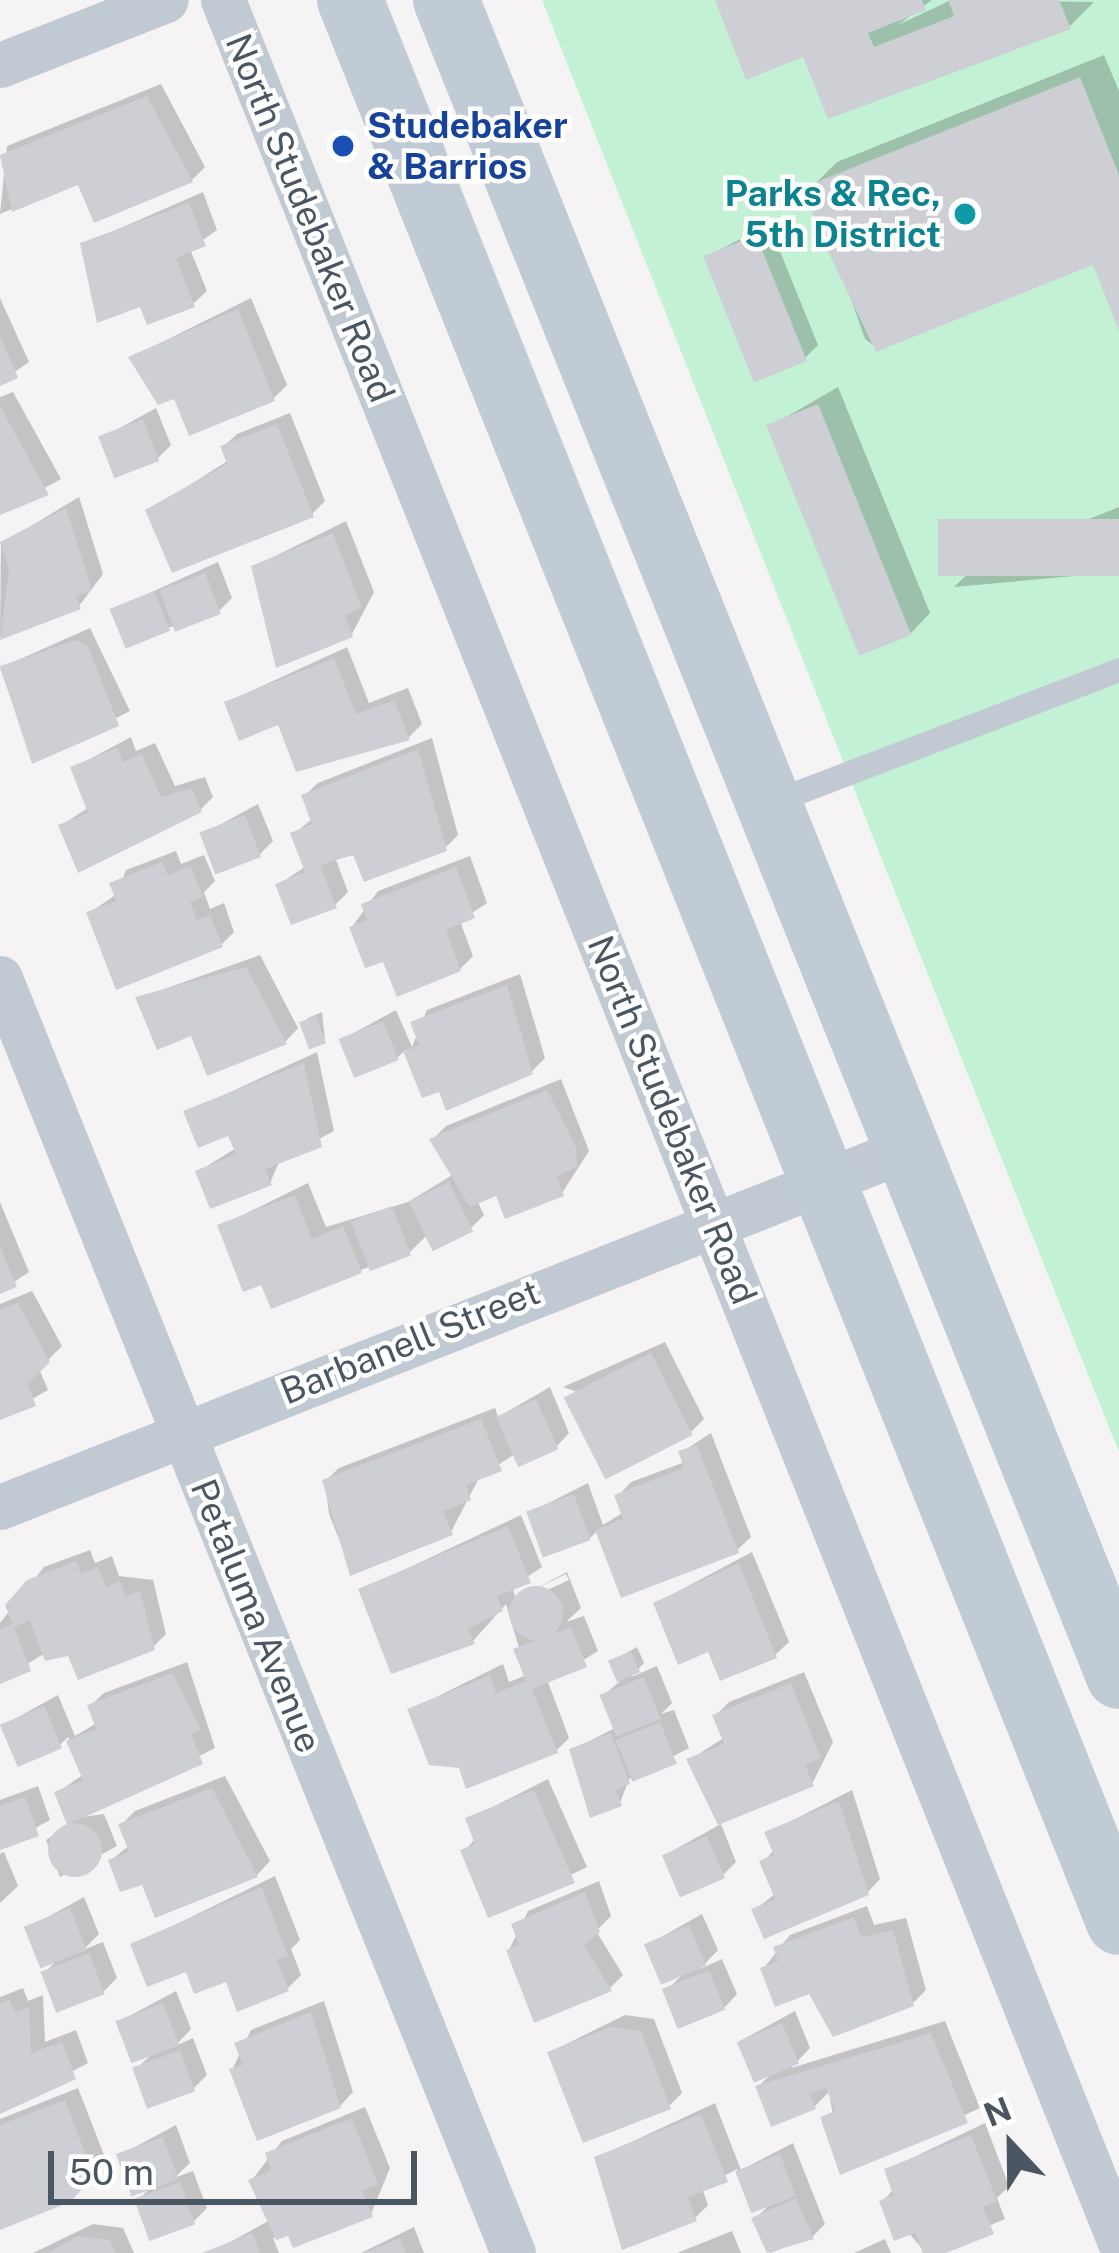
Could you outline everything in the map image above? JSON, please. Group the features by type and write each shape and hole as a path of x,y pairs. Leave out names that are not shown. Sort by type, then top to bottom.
{"main road":[{"path":"350,0 1119,1922"},
{"path":"446,0 1119,1676"}],"street":[{"path":"0,65 166,0"},
{"name":"North Studebaker Road","path":"223,0 1119,2240"},
{"name":"Petaluma Avenue","path":"0,978 513,2253"},
{"name":"Barbanell Street","path":"0,1507 909,1148"}],"lane":[{"path":"770,803 1119,670"}],"green space":[{"path":"542,0 1119,0 1119,1452 879,852"}],"building":[{"path":"715,0 922,0 926,10 868,33 874,47 954,16 948,0 1059,0 1071,29 828,119 803,57 746,80"},
{"name":"Parks & Rec, 5th District","path":"1080,77 1119,175 1119,331 1093,265 876,352 814,222 809,185"},
{"path":"147,96 193,182 94,223 78,185 12,212 0,155"},
{"path":"189,203 206,246 176,258 195,307 147,325 140,307 97,323 80,243"},
{"path":"756,235 807,361 754,382 703,256"},
{"path":"238,309 275,401 189,436 174,399 158,405 128,357"},
{"path":"0,335 18,378 0,386"},
{"path":"818,404 911,635 859,656 766,425"},
{"path":"0,406 49,495 0,515"},
{"path":"143,419 159,461 114,478 98,436"},
{"path":"277,424 314,517 172,573 145,510 227,464 220,446"},
{"path":"66,508 92,590 76,597 81,609 0,640 9,569 0,542"},
{"path":"938,519 1119,519 1119,576 938,576"},
{"path":"333,533 362,608 345,615 353,637 276,668 251,566"},
{"path":"205,573 221,614 175,632 159,591"},
{"path":"154,591 170,631 126,649 109,609"},
{"path":"75,640 88,646 119,726 32,764 0,666"},
{"path":"334,658 356,714 394,700 410,740 296,772 278,725 239,741 224,702"},
{"path":"117,748 123,762 142,754 161,797 192,788 202,812 78,873 58,825 88,813 70,767"},
{"path":"418,749 447,851 364,882 353,855 320,865 337,908 291,925 275,884 305,872 290,833 312,824 301,795"},
{"path":"245,815 261,857 215,875 199,833"},
{"path":"162,862 168,875 191,866 203,897 190,902 197,920 210,915 223,947 116,990 86,912 116,901 109,883"},
{"path":"456,867 475,918 446,930 461,971 397,997 383,962 365,968 349,927 367,920 361,904"},
{"path":"246,967 287,1044 207,1076 191,1036 157,1050 135,997"},
{"path":"507,985 533,1074 446,1111 439,1092 422,1098 403,1051 419,1045 410,1022"},
{"path":"316,1016 326,1043 309,1049 299,1022"},
{"path":"383,1021 399,1060 354,1078 338,1039"},
{"path":"304,1063 322,1147 265,1169 272,1185 210,1209 195,1171 236,1154 228,1136 198,1148 183,1111"},
{"path":"547,1090 576,1147 577,1167 557,1176 564,1196 505,1219 496,1196 470,1207 429,1139"},
{"path":"449,1182 473,1231 433,1251 409,1202"},
{"path":"295,1195 312,1239 343,1226 362,1273 271,1309 261,1285 243,1292 217,1225"},
{"path":"392,1206 411,1255 370,1271 351,1222"},
{"path":"0,1246 17,1287 0,1294"},
{"path":"18,1303 50,1362 28,1384 36,1406 0,1420 0,1310"},
{"path":"651,1353 693,1435 605,1479 564,1397"},
{"path":"536,1399 558,1449 518,1467 496,1417"},
{"path":"481,1419 502,1471 466,1485 471,1500 443,1511 453,1535 350,1576 322,1480"},
{"path":"697,1445 739,1553 621,1598 595,1530 623,1519 614,1495 684,1468 678,1451"},
{"path":"574,1494 591,1540 543,1557 526,1511"},
{"path":"508,1526 531,1583 497,1596 503,1611 468,1629 475,1644 391,1674 358,1589"},
{"path":"76,1561 81,1574 98,1567 106,1587 120,1581 126,1596 140,1591 155,1650 78,1680 68,1656 45,1661 30,1620 14,1627 31,1671 0,1684 0,1629 13,1624 5,1605 27,1580"},
{"path":"739,1563 777,1658 720,1681 708,1652 678,1665 653,1603"},
{"path":"536,1586 555,1594 563,1613 555,1632 536,1640 517,1632 509,1613 517,1594"},
{"path":"571,1627 587,1667 532,1689 558,1753 466,1789 459,1768 429,1765 407,1709 490,1675 496,1693 526,1681 513,1649"},
{"path":"631,1651 640,1672 617,1682 608,1661"},
{"path":"173,1673 201,1730 191,1734 203,1764 67,1825 54,1792 83,1780 66,1741 96,1729 87,1705"},
{"path":"644,1677 661,1719 616,1737 599,1695"},
{"path":"791,1683 821,1758 805,1765 814,1786 718,1825 686,1759 724,1744 712,1715"},
{"path":"44,1706 62,1748 18,1767 0,1725"},
{"path":"660,1722 677,1764 632,1782 615,1740"},
{"path":"611,1733 630,1784 616,1790 622,1806 590,1818 569,1749"},
{"path":"212,1788 258,1877 155,1918 142,1885 120,1892 108,1860 129,1852 118,1824"},
{"path":"534,1790 575,1883 488,1918 460,1850 475,1844 465,1818"},
{"path":"25,1797 39,1836 0,1850 0,1806"},
{"path":"839,1801 869,1895 764,1939 751,1909 775,1899 759,1861 774,1855 764,1832"},
{"path":"75,1823 94,1831 102,1850 94,1869 75,1877 56,1869 48,1850 56,1831"},
{"path":"707,1836 725,1878 680,1897 662,1855"},
{"path":"262,1887 288,1956 277,1960 289,1991 237,2012 226,1982 194,1994 186,1972 147,1987 130,1944"},
{"path":"585,1892 600,1932 584,1946 612,1991 534,2023 506,1950 519,1945 511,1924"},
{"path":"70,1908 87,1950 40,1968 24,1927"},
{"path":"854,1917 861,1937 893,1930 914,2006 833,2037 809,1994 775,2007 760,1968 778,1961 773,1947"},
{"path":"689,1925 706,1966 661,1985 644,1944"},
{"path":"89,1953 105,1994 56,2013 40,1972"},
{"path":"709,1970 725,2010 678,2029 662,1989"},
{"path":"9,2000 15,2012 29,2007 31,2053 62,2042 76,2079 0,2114 0,2003"},
{"path":"163,2003 179,2045 132,2063 115,2021"},
{"path":"311,2012 341,2108 257,2141 229,2069 243,2065 234,2043"},
{"path":"782,2023 799,2064 754,2083 737,2042"},
{"path":"610,2027 641,2031 671,2109 583,2143 547,2052"},
{"path":"931,2033 968,2123 840,2175 820,2117 835,2111 826,2088 810,2094 816,2109 771,2127 755,2086"},
{"path":"180,2050 195,2091 147,2109 132,2067"},
{"path":"65,2100 94,2176 70,2202 0,2230 0,2125"},
{"path":"701,2114 728,2182 688,2197 697,2221 622,2250 594,2157"},
{"path":"352,2118 378,2184 362,2191 373,2217 293,2248 288,2236 276,2240 248,2180 271,2171 265,2153"},
{"path":"971,2135 997,2201 983,2207 994,2234 946,2253 923,2253 915,2233 894,2241 879,2201 893,2195 884,2169"},
{"path":"163,2137 178,2179 131,2196 116,2154"},
{"path":"780,2154 796,2196 751,2213 735,2171"},
{"path":"180,2182 195,2224 149,2241 134,2199"},
{"path":"796,2198 814,2239 767,2253 751,2218"},
{"path":"252,2233 260,2253 202,2253"},
{"path":"78,2236 110,2240 116,2253 47,2253"},
{"path":"400,2238 406,2253 364,2253"}],"place":[{"name":"Studebaker & Barrios","path":"343,146"},
{"name":"Parks & Rec, 5th District","path":"965,214"}]}
